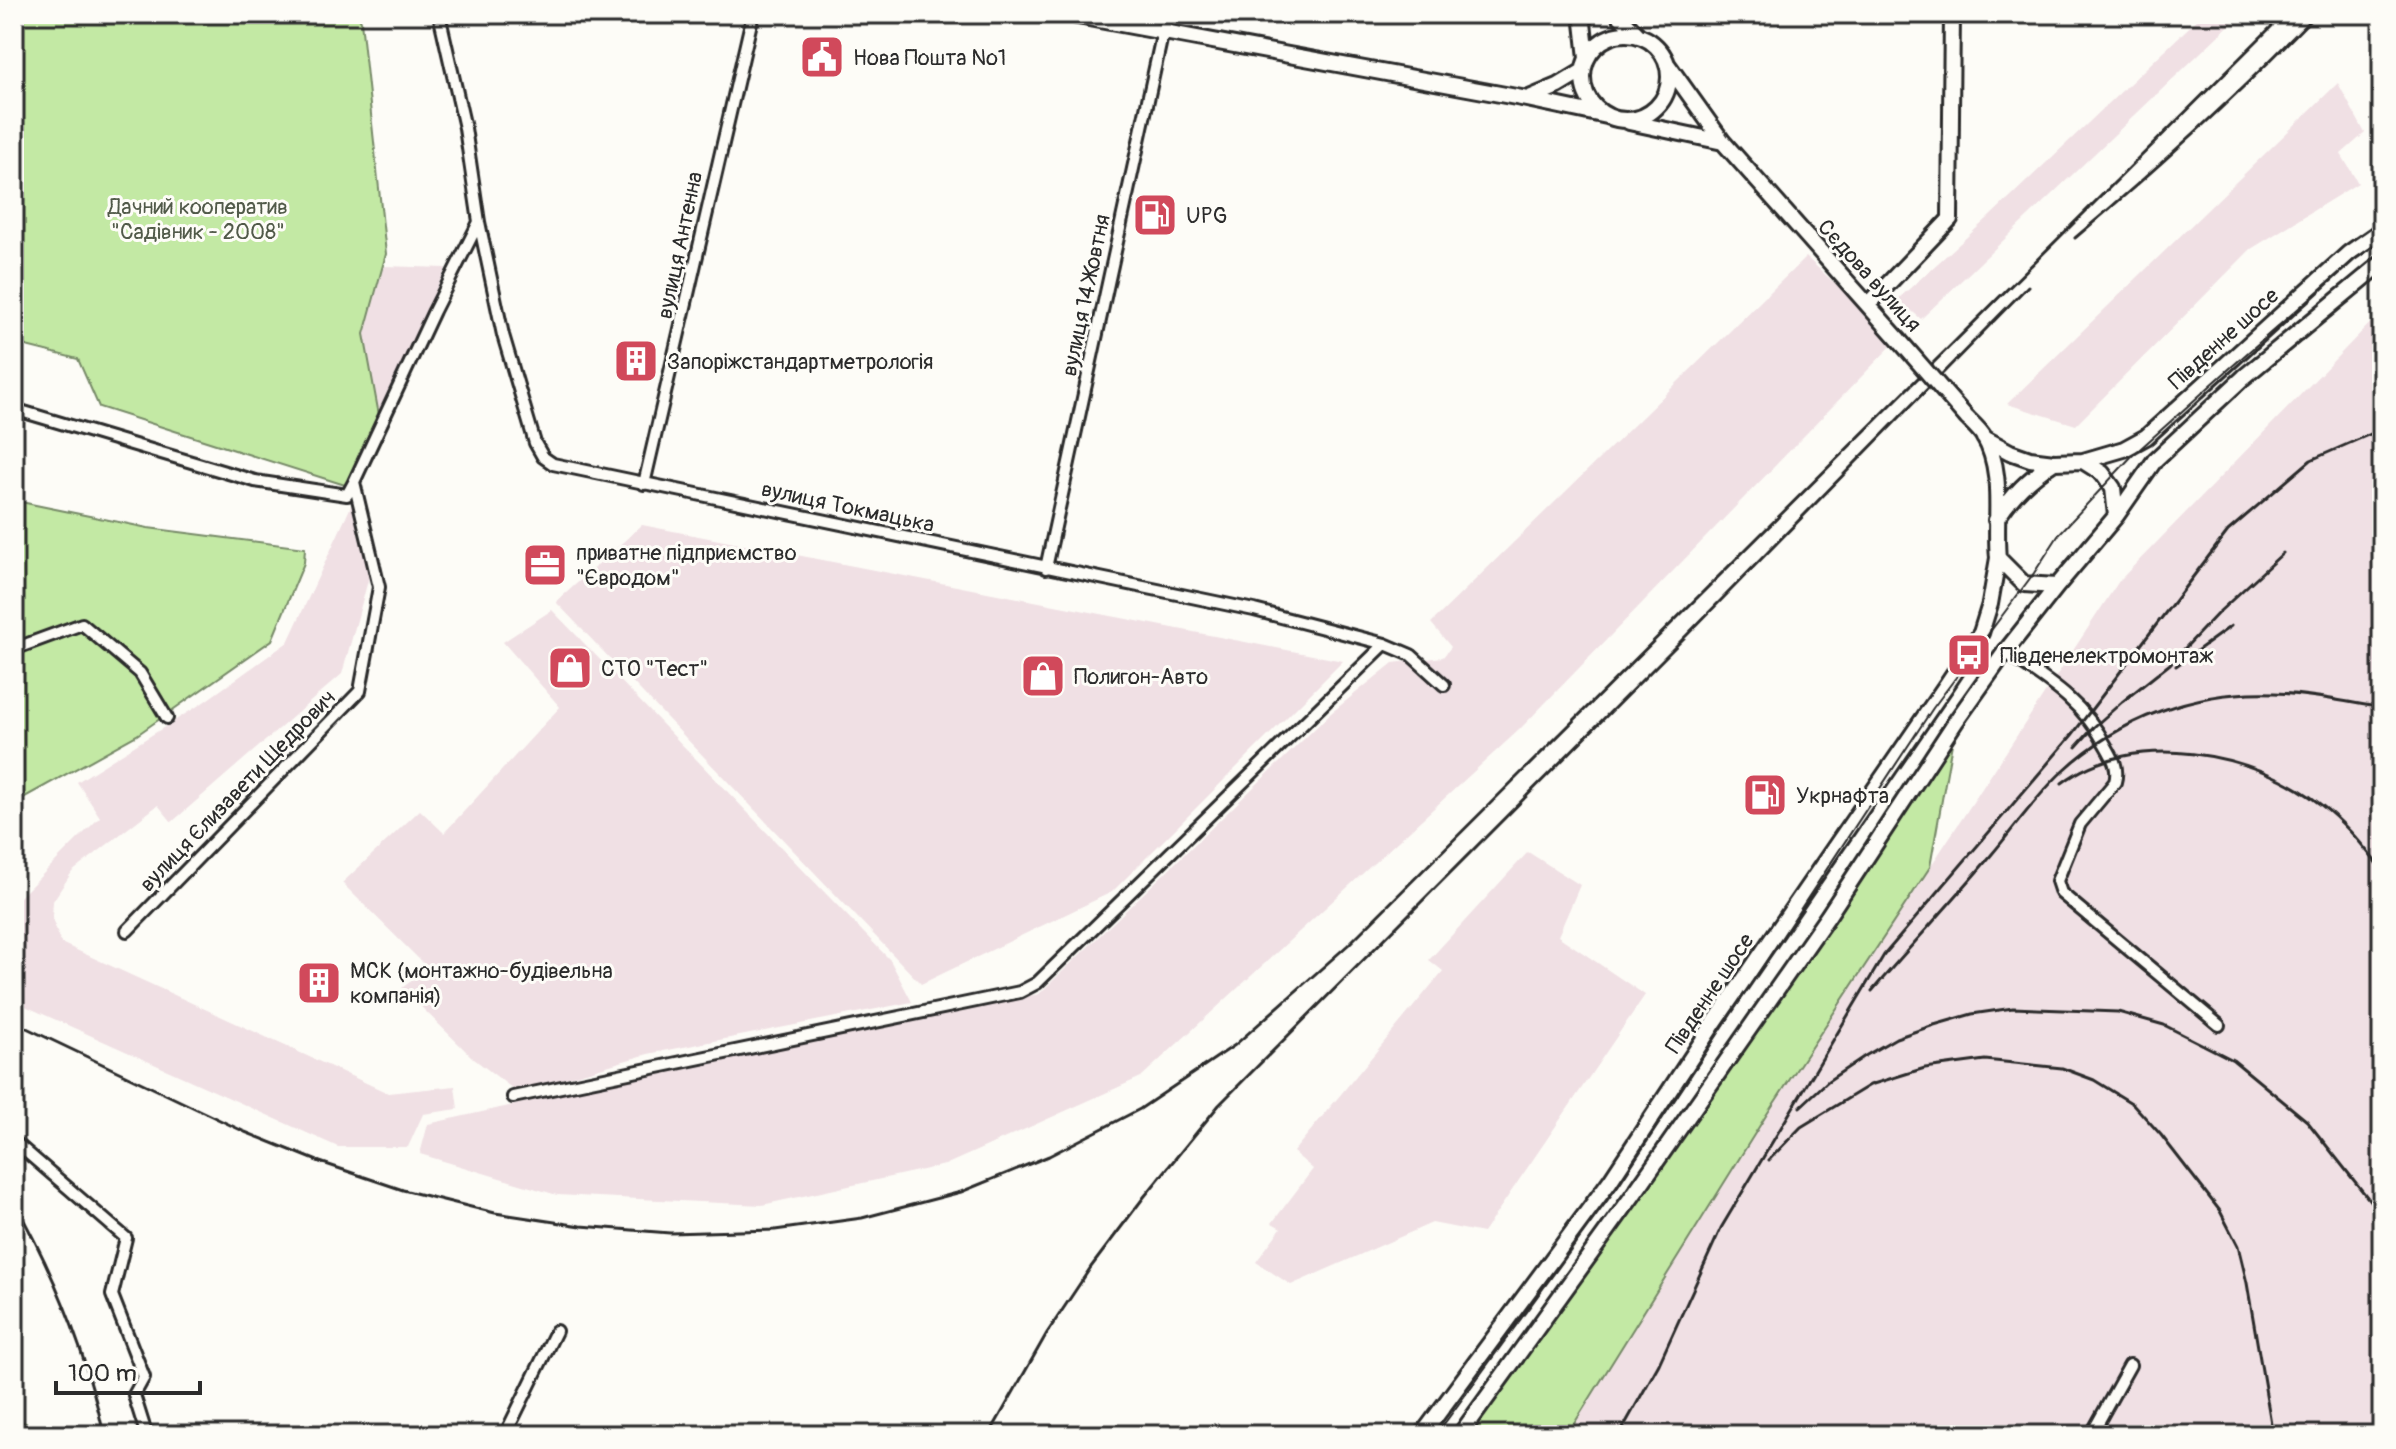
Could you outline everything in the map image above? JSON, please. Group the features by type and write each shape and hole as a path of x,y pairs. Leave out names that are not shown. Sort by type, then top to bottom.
{"main road":[{"path":"1067,14 1527,99 1723,142"},
{"path":"1527,99 1558,86 1585,64 1596,46 1609,37 1623,34 1638,35 1651,41 1662,52 1670,80 1666,95 1658,107 1646,116 1633,120 1613,118 1595,108 1583,84 1585,64 1582,14"},
{"path":"1618,14 1638,35"},
{"path":"1868,305 1950,219 1952,14"},
{"name":"Сєдова вулиця","path":"1668,65 1723,142 1984,438 1997,485 1995,521"},
{"name":"Південне шосе","path":"2083,461 2124,449 2146,437 2349,253 2382,230"},
{"name":"Південне шосе","path":"2116,516 2155,460 2244,377 2382,263"},
{"name":"Сєдова вулиця","path":"1984,438 2030,459 2054,462"},
{"path":"1460,1435 1810,942 2005,652 2116,516 2113,488 2102,473 2083,461 2054,462 2030,478 1995,521 1998,558 2024,584 2057,586"},
{"name":"Південне шосе","path":"1422,1435 1610,1181 1714,1023 1981,633 1998,558"}],"street":[{"path":"14,409 255,481 347,495 479,222 465,128 439,14"},
{"name":"вулиця Антенна","path":"644,484 753,14"},
{"name":"вулиця 14 Жовтня","path":"1046,568 1169,14"},
{"name":"вулиця Токмацька","path":"479,222 503,335 535,443 543,457 553,464 1254,610 1385,644 1411,655 1444,685"},
{"name":"вулиця Єлизавети Щедрович","path":"127,931 360,691 379,587 354,482"},
{"path":"14,649 82,624 140,673 167,718"},
{"path":"513,1097 1020,992 1037,983 1385,644"},
{"path":"2005,652 2078,705 2100,733 2118,773 2115,782 2080,824 2057,881 2061,893 2219,1025"},
{"path":"15,1142 126,1238 112,1295 144,1377 134,1395 145,1430 153,1435"},
{"path":"505,1435 556,1331"},
{"path":"2091,1435 2130,1365"}],"shaded area":[{"path":"2203,14 2241,14 1921,319 1898,299 1988,218"},
{"path":"2338,83 2365,133 2341,154 2358,183 2251,249 2076,425 2007,404"},
{"path":"1806,257 1897,340 1519,730 1141,1077 945,1165 762,1205 557,1195 420,1154 428,1124 748,1053 1039,994 1331,713 1393,663 1443,657 1451,647 1431,623"},
{"path":"383,266 446,268 377,420 364,334"},
{"path":"2382,311 2382,1435 1567,1435 1767,1114 2119,581"},
{"path":"353,502 363,507 369,577 342,674 172,822 158,805 72,872 53,901 52,918 61,943 388,1093 455,1086 458,1109 423,1114 408,1147 338,1147 14,1001 14,903 100,817 77,782 201,704 288,642"},
{"path":"642,525 1343,661 1112,892 921,984 556,602"},
{"path":"552,610 890,960 912,1002 648,1054 517,1092 474,1059 402,988 428,968 342,883 420,810 444,833 560,707 503,642"},
{"path":"1528,852 1580,885 1558,936 1645,995 1483,1233 1432,1223 1291,1285 1256,1262 1281,1228 1272,1223 1313,1169 1293,1152 1443,971 1429,960"}],"green space":[{"name":"Дачний кооператив \"Садівник - 2008\"","path":"14,14 358,14 386,254 364,334 381,426 345,485 99,407 78,359 14,343"},
{"path":"14,497 21,502 148,528 305,548 304,563 272,640 137,735 14,803"},
{"path":"1956,721 1930,867 1767,1114 1567,1435 1460,1435"},
{"path":"14,1417 48,1435 14,1435"}],"tram line":[{"path":"1436,1435 1618,1186 1933,708 2034,573 2060,533 2131,457 2356,258 2382,240"}],"railway":[{"path":"14,1022 245,1132 320,1162 403,1190 495,1213 581,1226 670,1233 775,1230 862,1218 961,1192 1049,1156 1140,1109 1235,1045 1348,945 2284,14"},
{"path":"2075,238 2198,129 2316,14"},
{"path":"989,1435 1047,1333 1091,1267 1219,1105 1682,640 2028,286"},
{"path":"1619,1435 1659,1364 1721,1228 1884,955 2072,735 2228,531 2311,460 2382,429"},
{"path":"2076,747 2122,702 2170,664 2219,612 2283,553"},
{"path":"2176,666 2231,626"},
{"path":"1872,991 2044,790 2085,752 2134,722 2188,702 2245,693 2301,695 2382,708"},
{"path":"2062,783 2091,766 2123,756 2157,752 2228,760 2262,771 2320,804 2354,835 2382,871"},
{"path":"1800,1107 1828,1081 1865,1056 1896,1038 1934,1025 1972,1014 2013,1008 2118,1012 2164,1025 2233,1060 2307,1121 2375,1207 2382,1229"},
{"path":"1769,1160 1801,1127 1870,1085 1925,1068 1985,1060 2062,1068 2094,1080 2133,1104 2161,1135 2220,1211 2238,1246 2273,1435"},
{"path":"14,1202 68,1315 104,1435"}],"place":[{"name":"Нова Пошта №1","path":"822,57"},
{"name":"UPG","path":"1155,215"},
{"name":"Запоріжстандартметрологія","path":"636,361"},
{"name":"приватне підприємство \"Євродом\"","path":"545,565"},
{"name":"Південелектромонтаж","path":"1969,655"},
{"name":"СТО \"Тест\"","path":"570,668"},
{"name":"Полигон-Авто","path":"1043,676"},
{"name":"Укрнафта","path":"1765,795"},
{"name":"МСК (монтажно-будівельна компанія)","path":"319,983"}]}
